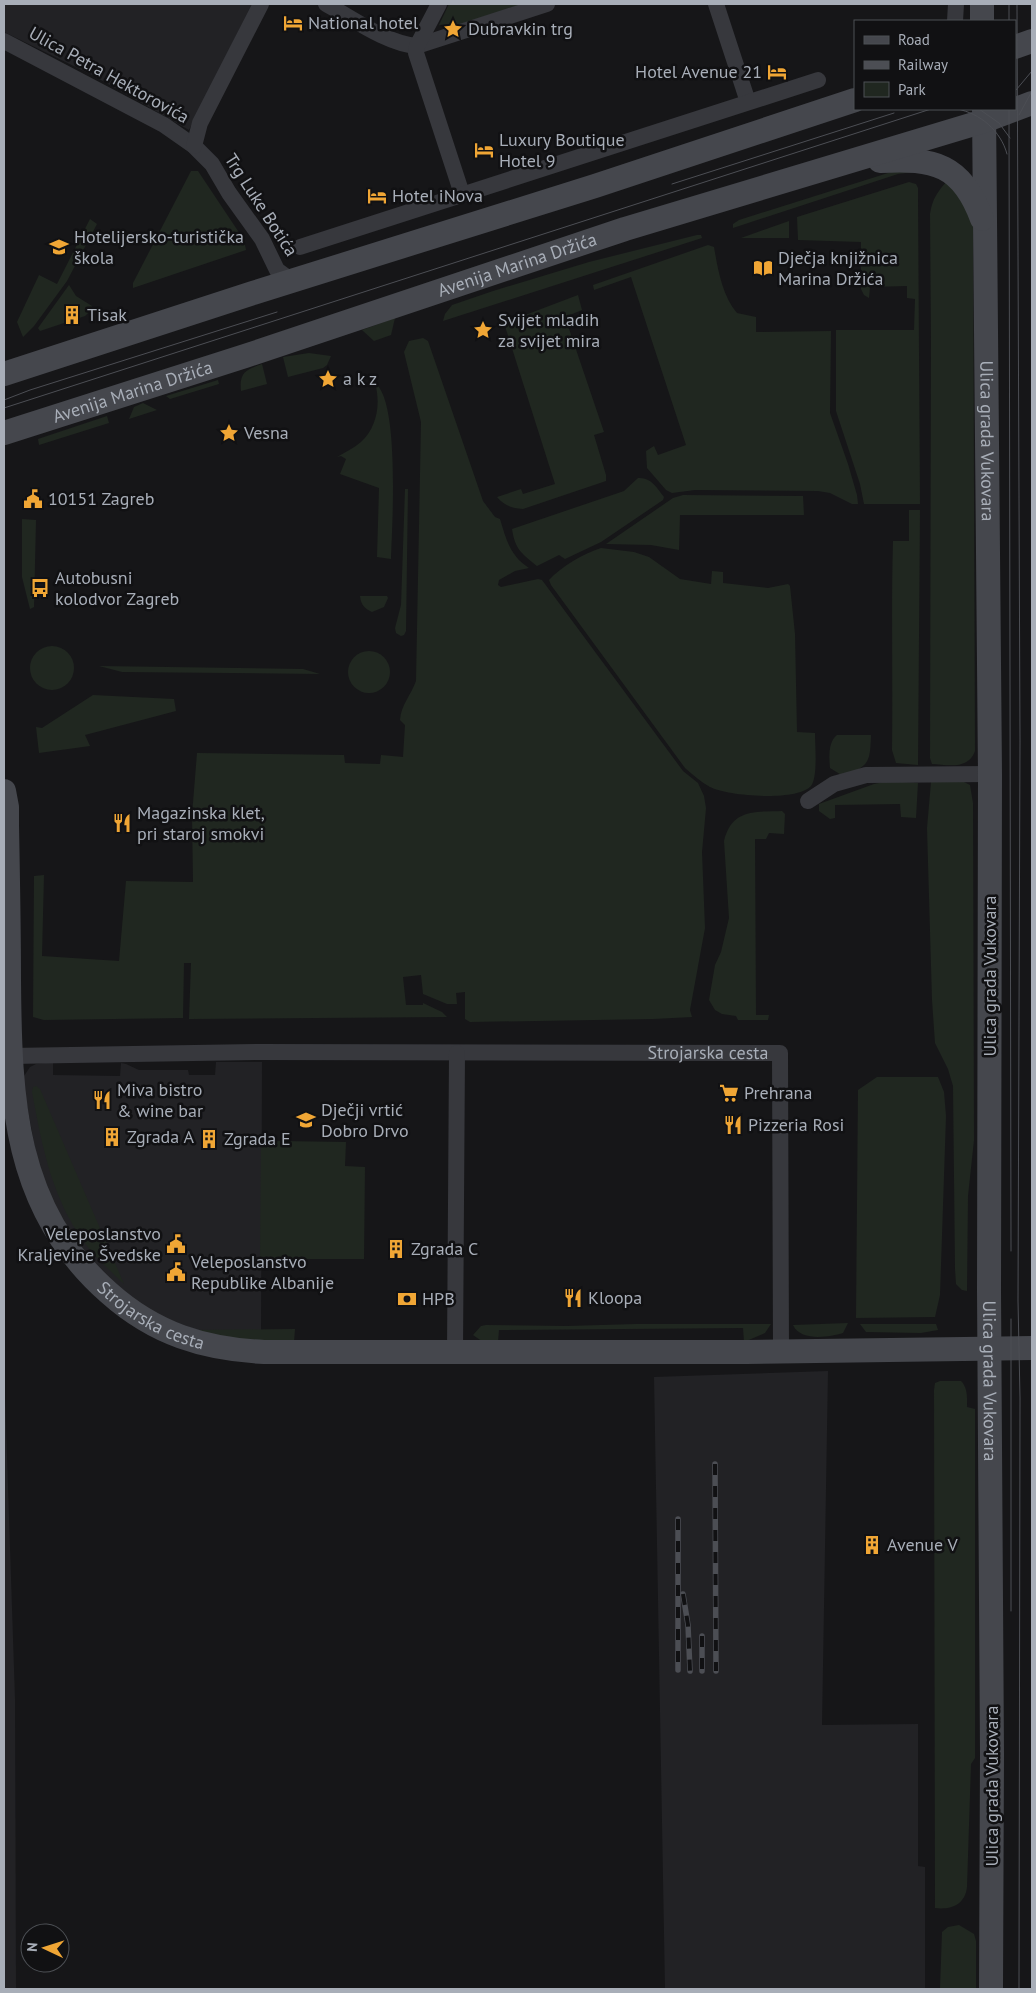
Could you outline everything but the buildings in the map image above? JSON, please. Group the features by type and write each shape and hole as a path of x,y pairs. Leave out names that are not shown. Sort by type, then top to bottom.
{"main road":[{"path":"982,4 982,20"},
{"path":"1016,46 1032,40"},
{"path":"4,374 594,186 854,100"},
{"name":"Avenija Marina Držića","path":"1016,107 1032,103"},
{"name":"Avenija Marina Držića","path":"4,433 250,355 625,229 1004,110"},
{"name":"Ulica grada Vukovara","path":"984,115 990,774 991,1989"},
{"path":"843,162 914,160 936,164 946,169 962,182 972,194 982,219 986,238"},
{"name":"Strojarska cesta","path":"4,791 7,807 10,1056 18,1124 25,1155 40,1202 67,1250 101,1286 134,1313 185,1339 237,1350 455,1352 1032,1348"}],"street":[{"path":"194,146 200,124 262,4"},
{"path":"326,4 387,38 407,45 417,46 547,4"},
{"path":"439,4 417,46 417,58 462,194"},
{"path":"716,4 748,102"},
{"path":"954,20 956,4"},
{"name":"Ulica Petra Hektorovića","path":"4,41 164,125 194,146"},
{"path":"300,247 818,80"},
{"name":"Trg Luke Botića","path":"194,146 212,164 262,239 277,270 288,278 297,281"},
{"path":"808,801 834,784 866,775 990,774"},
{"name":"Strojarska cesta","path":"10,1056 256,1052 780,1053 781,1351"},
{"path":"455,1352 458,1053"}],"shaded area":[{"path":"4,4 252,4 189,130 94,76 4,32"},
{"path":"53,1062 53,1075 120,1076 121,1063 139,1070 188,1070 189,1075 215,1075 216,1062 262,1062 261,1342 225,1340 153,1314 89,1265 42,1185 22,1079 30,1067 36,1064"},
{"path":"4,1365 15,1699 16,1989 4,1989"},
{"path":"828,1371 822,1725 918,1724 918,1866 925,1867 925,1989 665,1989 654,1377"}],"green space":[{"path":"449,4 523,4 446,29 439,25"},
{"path":"907,167 914,172 898,174 733,228 733,224 739,220"},
{"path":"191,171 198,171 244,240 246,250 133,288 133,283"},
{"path":"948,180 973,220 975,751 968,761 957,765 932,764 930,758 930,214 936,196"},
{"path":"909,182 916,184 918,188 920,504 864,504 860,484 836,411 836,330 914,330 915,299 907,298 907,286 870,287 869,298 864,295 861,289 861,242 798,240 797,217"},
{"path":"90,219 97,224 67,281 34,326 23,337 17,322 39,275 57,284"},
{"path":"789,221 789,238 741,238"},
{"path":"701,235 702,238 443,321 445,314 452,305 493,291 589,262"},
{"path":"708,245 714,247 724,290 732,306 737,313 756,317 756,332 831,331 830,413 848,464 858,504 852,504 830,493 818,491 695,490 672,493 666,490 647,468 646,451 654,446 658,455 686,445 631,277 594,290 593,285"},
{"path":"69,285 76,296 92,306 92,309 85,316 40,331 38,328"},
{"path":"578,295 582,310 565,317 604,432 594,435 606,475 606,481 523,509 512,507 503,503 497,497 521,489 523,494 555,484 504,323"},
{"path":"395,318 391,335 374,341 362,330"},
{"path":"423,338 428,341 483,501 495,517 500,519 507,540 517,558 529,568 515,571 499,580 498,585 501,587 538,579 542,580 683,771 698,783 704,796 706,808 702,852 705,928 690,1010 692,1017 470,1022 465,1019 465,992 456,993 457,1004 447,1004 423,994 421,975 403,977 406,1005 423,1005 423,1003 442,1012 447,1017 189,1019 191,963 184,963 183,1018 44,1020 33,1017 34,876 44,875 42,956 119,961 126,881 193,882 192,815 197,753 344,755 345,763 380,764 381,755 403,757 405,725 400,720 404,705 416,681 421,422 404,352 409,341"},
{"path":"309,353 331,356 327,365 323,368 288,377 283,357"},
{"path":"262,364 267,384 241,391 241,380 245,373"},
{"path":"218,380 219,384 170,399 166,396"},
{"path":"375,383 383,394 391,438 393,494 391,559 377,557 379,488 340,474 346,459 341,456 337,457 361,442 371,429 376,415 378,399"},
{"path":"143,403 157,410 129,419 134,407"},
{"path":"107,416 109,423 39,445 38,439"},
{"path":"638,478 646,479 653,483 664,497 663,500 601,542 565,559 559,555 537,566 517,546 512,529 624,491"},
{"path":"405,489 408,489 406,631 401,636 396,633 395,628 401,605"},
{"path":"683,495 803,496 804,515 680,515 679,550 651,545 606,544 673,498"},
{"path":"909,510 920,510 918,765 896,763 892,750 893,541 909,541"},
{"path":"22,519 36,520 34,607 30,609 22,577"},
{"path":"601,548 634,552 649,557 680,579 711,584 712,571 723,572 723,583 768,588 788,584 790,586 795,634 797,732 815,733 815,776 811,786 803,791 777,796 731,793 710,787 685,768 549,580 573,561"},
{"path":"360,596 387,596 388,598 384,607 372,612 367,610 361,602"},
{"path":"56,646 68,652 73,659 73,677 68,684 61,689 48,690 40,687 33,680 30,664 33,656 40,649"},
{"path":"373,651 381,654 387,660 390,672 387,684 381,690 365,693 357,690 351,684 348,668 351,660 357,654"},
{"path":"99,666 303,669 320,674 122,672"},
{"path":"93,695 174,699 176,711 85,735 90,746 39,753 36,727 42,728"},
{"path":"837,735 871,735 869,758 863,766 843,776 830,768 829,755 832,742"},
{"path":"889,781 918,783 916,818 901,817 900,804 835,805 835,818 830,819 819,811 819,804 874,784"},
{"path":"931,782 964,782 970,785 973,803 974,1140 968,1196 967,1291 962,1290 956,1284 953,1086 948,1069 935,1043 927,828"},
{"path":"782,811 785,814 784,834 769,833 766,839 755,839 756,1015 769,1015 768,1020 738,1020 736,1016 722,1014 715,1010 709,1000 715,965 721,952 729,918 724,841 732,823 738,818 753,812"},
{"path":"877,1077 938,1077 944,1092 946,1116 940,1295 935,1317 856,1318 858,1090"},
{"path":"36,1086 40,1089 124,1284 91,1251 67,1215 45,1156 32,1092 33,1087"},
{"path":"261,1142 346,1142 345,1166 365,1167 364,1259 260,1259"},
{"path":"848,1323 843,1333 823,1337 802,1334 793,1325"},
{"path":"771,1324 765,1333 744,1342 743,1328 499,1330 498,1342 483,1342 473,1335 481,1326 486,1325 567,1326"},
{"path":"860,1324 936,1324 938,1330 921,1333 866,1332"},
{"path":"295,1329 294,1342 247,1342 189,1330"},
{"path":"940,1381 961,1381 966,1390 967,1407 975,1409 975,1758 971,1764 966,1893 956,1905 946,1908 935,1908 934,1390 935,1383"},
{"path":"959,1925 974,1934 976,1941 976,1989 940,1989 942,1932 948,1927"}],"tram line":[{"path":"1009,4 1009,20"},
{"path":"1017,4 1020,741 1018,1301 1020,1398 1019,1989"},
{"path":"1016,90 1032,71"},
{"path":"1019,115 1032,91"},
{"path":"4,408 928,110"},
{"path":"962,110 974,114 988,124 1000,138 1007,154"},
{"path":"980,110 999,123 1010,138"},
{"path":"1009,110 1011,1251"},
{"path":"672,184 894,113"},
{"path":"4,400 30,390 277,312"},
{"path":"1011,1319 1011,1611"}],"railway":[{"path":"715,1464 716,1671"},
{"path":"678,1519 678,1670"},
{"path":"683,1594 688,1625 690,1671"},
{"path":"702,1636 702,1671"}],"place":[{"name":"National hotel","path":"293,23"},
{"name":"Dubravkin trg","path":"453,29"},
{"name":"Hotel Avenue 21","path":"777,72"},
{"name":"Luxury Boutique Hotel 9","path":"484,150"},
{"name":"Hotel iNova","path":"377,196"},
{"name":"Hotelijersko-turistička škola","path":"59,247"},
{"name":"Dječja knjižnica Marina Držića","path":"763,268"},
{"name":"Tisak","path":"72,315"},
{"name":"Svijet mladih za svijet mira","path":"483,330"},
{"name":"a k z","path":"328,379"},
{"name":"Vesna","path":"229,433"},
{"name":"10151 Zagreb","path":"33,499"},
{"name":"Autobusni kolodvor Zagreb","path":"40,588"},
{"name":"Magazinska klet, pri staroj smokvi","path":"122,823"},
{"name":"Prehrana","path":"729,1093"},
{"name":"Miva bistro & wine bar","path":"102,1100"},
{"name":"Dječji vrtić Dobro Drvo","path":"306,1120"},
{"name":"Pizzeria Rosi","path":"733,1125"},
{"name":"Zgrada A","path":"112,1137"},
{"name":"Zgrada E","path":"209,1139"},
{"name":"Veleposlanstvo Kraljevine Švedske","path":"176,1244"},
{"name":"Zgrada C","path":"396,1249"},
{"name":"Veleposlanstvo Republike Albanije","path":"176,1272"},
{"name":"Kloopa","path":"573,1298"},
{"name":"HPB","path":"407,1299"},
{"name":"Avenue V","path":"872,1545"}]}
